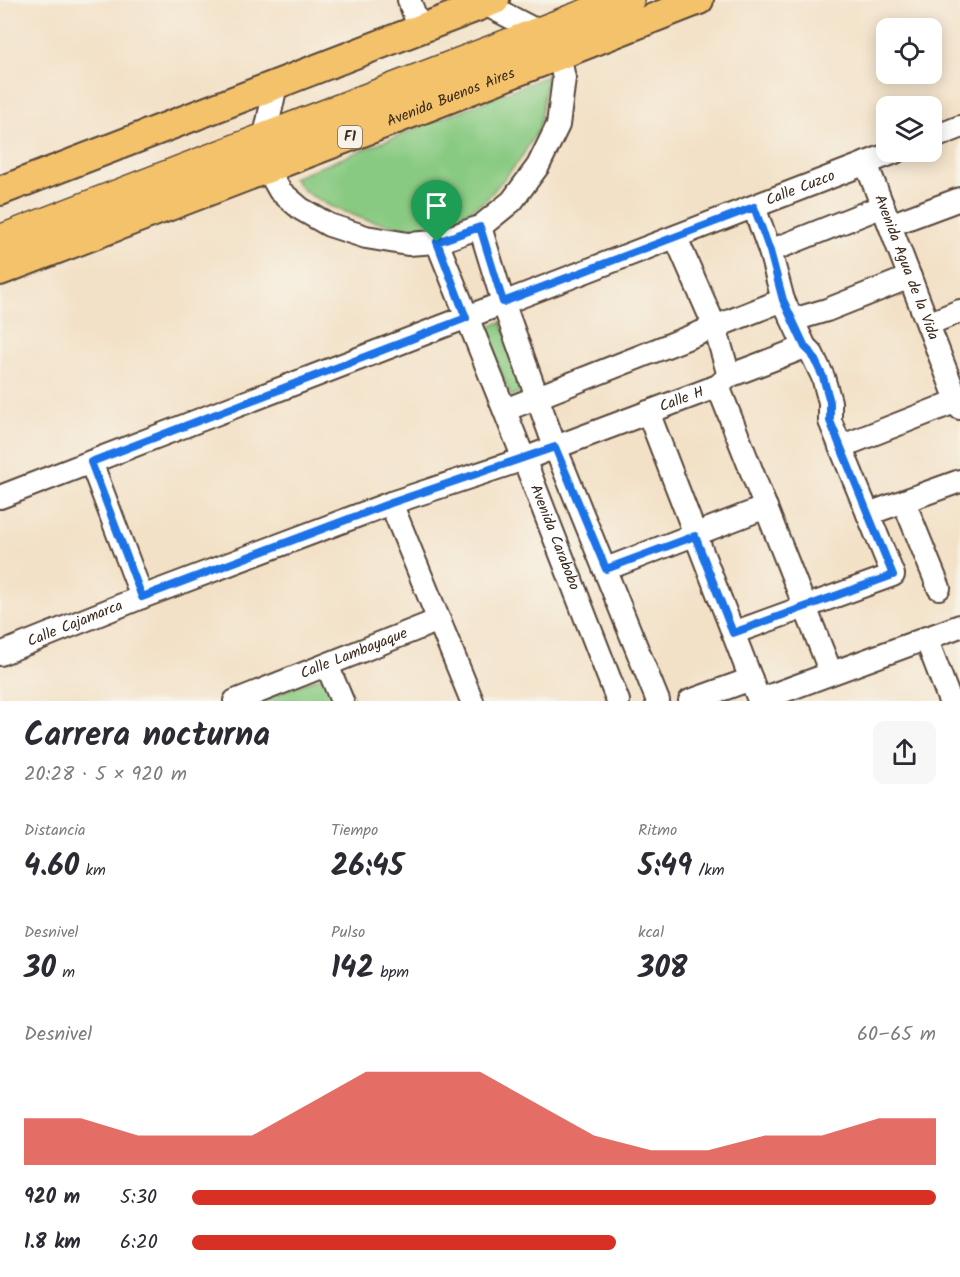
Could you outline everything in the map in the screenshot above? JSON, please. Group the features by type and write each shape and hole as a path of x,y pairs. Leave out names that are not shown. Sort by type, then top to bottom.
{"highway":[{"name":"Avenida Buenos Aires","path":"0,242 266,142 573,0"},
{"name":"Avenida Buenos Aires","path":"520,23 627,0"},
{"name":"Avenida Buenos Aires","path":"0,221 266,142"}],"main road":[{"name":"Avenida Buenos Aires","path":"0,191 420,29 520,23 699,0"},
{"name":"Avenida Buenos Aires","path":"0,271 266,142 520,23"}],"street":[{"path":"409,0 420,29"},
{"path":"276,85 266,142 280,191 300,209 328,225 366,237 408,244 437,242 480,227 512,201 538,166 558,125 564,78 520,23"},
{"path":"942,134 960,127"},
{"name":"Calle Cuzco","path":"0,497 876,159"},
{"name":"Avenida Agua de la Vida","path":"866,163 959,404"},
{"path":"770,251 886,216 960,199"},
{"path":"733,633 893,575 830,421 830,402 823,377 812,354 805,347 783,300 770,251 754,207"},
{"path":"480,227 503,302 555,447 658,701"},
{"path":"676,238 715,327 723,381 766,507 831,673"},
{"name":"Avenida Carabobo","path":"437,242 618,701"},
{"path":"793,320 827,310 910,277"},
{"path":"505,410 783,300"},
{"path":"928,324 960,311"},
{"name":"Calle H","path":"555,447 648,412 805,347"},
{"path":"840,447 959,404"},
{"path":"648,412 759,700 797,694 831,673 960,626"},
{"name":"Calle Cajamarca","path":"0,654 142,597 391,503 555,447"},
{"path":"91,462 142,597"},
{"path":"868,514 960,481"},
{"path":"904,502 939,588"},
{"path":"391,503 472,701"},
{"path":"606,569 766,507"},
{"name":"Calle Lambayaque","path":"235,701 439,620"},
{"path":"926,638 950,701"},
{"path":"327,665 342,701"},
{"path":"690,701 751,679"}],"green space":[{"path":"547,76 539,128 519,161 485,201 454,220 410,228 366,220 330,206 305,192 293,178"},
{"path":"501,322 528,389 511,396 484,329"},
{"path":"342,669 354,701 258,701"}],"route":[{"path":"754,207 770,251 783,300 805,347 812,354 823,377 830,402 830,421 893,575 733,633 695,536 606,569 555,447 391,503 142,597 91,462 466,318 437,242 460,232 480,227 503,302 754,207"}]}
